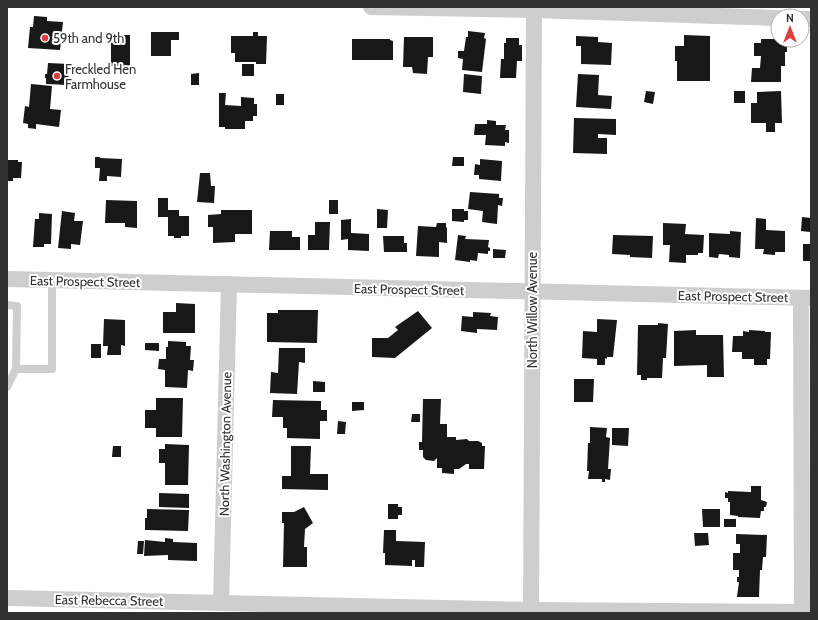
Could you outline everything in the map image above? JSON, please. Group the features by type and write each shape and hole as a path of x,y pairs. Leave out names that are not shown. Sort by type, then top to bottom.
{"street":[{"path":"370,7 534,9 770,18"},
{"name":"North Willow Avenue","path":"531,612 534,9"},
{"name":"East Prospect Street","path":"7,279 806,298"},
{"name":"North Washington Avenue","path":"222,603 229,284"},
{"path":"806,298 807,612"},
{"name":"East Rebecca Street","path":"7,598 531,612 807,612"}],"lane":[{"path":"16,369 52,369 52,280"},
{"path":"7,305 17,306 16,369 7,387"}],"building":[{"name":"59th and 9th","path":"34,16 47,17 47,21 63,22 60,50 28,48 30,27 33,27"},
{"path":"468,31 485,33 484,38 486,39 482,72 462,70 463,59 458,58 458,51 464,51"},
{"path":"151,32 179,32 179,40 171,40 171,56 151,56"},
{"path":"253,32 258,32 258,36 267,36 266,64 256,64 256,62 235,62 235,53 231,53 231,36 253,36"},
{"path":"111,35 130,35 130,66 111,66"},
{"path":"684,35 710,36 710,81 677,81 675,46 684,46"},
{"path":"576,36 598,37 598,42 612,43 611,65 581,64 581,46 576,46"},
{"path":"404,37 433,37 433,57 428,57 427,74 413,73 412,67 403,67"},
{"path":"506,38 519,38 519,45 522,45 522,61 517,61 516,78 500,78 501,59 504,59 504,43 506,43"},
{"path":"352,39 390,39 393,41 393,60 352,60"},
{"path":"761,39 770,39 770,48 787,48 787,52 785,52 785,66 781,66 781,82 751,82 752,68 760,68 761,56 754,56 754,43 761,43"},
{"name":"Freckled Hen Farmhouse","path":"48,63 69,64 68,85 46,84 45,74 47,74"},
{"path":"242,64 254,64 254,76 242,76"},
{"path":"199,73 199,85 191,85 191,74"},
{"path":"464,74 482,76 481,94 463,92"},
{"path":"578,74 599,75 598,95 612,96 611,109 576,107"},
{"path":"31,84 52,86 50,109 61,110 59,127 36,124 36,129 28,128 28,124 23,123 25,106 29,107"},
{"path":"646,91 655,92 653,104 644,102"},
{"path":"734,91 745,91 745,103 734,103"},
{"path":"781,91 782,123 775,123 775,132 766,132 766,123 751,123 751,103 757,103 757,92"},
{"path":"219,93 226,93 225,105 241,106 241,97 254,98 254,104 257,104 257,116 253,116 253,121 245,121 245,129 225,129 225,127 219,127"},
{"path":"276,94 284,94 284,105 276,105"},
{"path":"574,118 616,119 616,135 598,134 598,138 607,138 607,154 573,153"},
{"path":"487,120 496,121 496,125 506,125 505,130 509,130 509,143 505,142 505,146 485,145 486,135 474,135 475,124 487,124"},
{"path":"95,157 122,159 121,177 107,176 107,181 99,181 100,168 95,168"},
{"path":"453,157 464,157 464,166 452,166"},
{"path":"480,159 502,161 501,181 479,179 479,175 474,175 475,164 480,165"},
{"path":"7,160 18,160 18,162 22,162 21,178 13,178 13,181 7,181"},
{"path":"200,173 210,173 211,186 215,186 214,203 197,202"},
{"path":"470,192 499,194 499,198 503,198 502,206 498,205 497,224 482,222 483,211 468,209"},
{"path":"158,198 168,198 168,210 179,210 179,216 189,216 189,236 174,238 174,236 168,236 168,217 158,217"},
{"path":"106,200 137,201 137,228 125,227 125,223 105,223"},
{"path":"329,200 338,200 338,214 329,214"},
{"path":"377,209 388,210 387,228 377,228"},
{"path":"452,209 464,209 464,211 468,211 468,220 464,220 464,222 452,221"},
{"path":"221,210 252,210 252,234 235,234 235,242 213,243 213,227 208,227 208,215 221,214"},
{"path":"62,211 75,213 74,221 83,221 80,245 71,244 71,249 58,248"},
{"path":"39,213 52,214 51,244 44,244 44,247 33,247 35,219 39,219"},
{"path":"802,217 811,218 810,232 801,231"},
{"path":"756,218 766,219 766,230 785,231 785,252 775,252 775,255 763,254 764,249 755,249"},
{"path":"351,219 351,233 369,234 369,251 348,250 348,239 341,240 341,220"},
{"path":"315,222 330,222 329,250 308,250 308,235 315,235"},
{"path":"437,223 446,223 447,228 447,243 439,242 439,257 416,256 418,226 436,227"},
{"path":"663,223 686,224 685,234 704,235 703,253 698,253 698,255 686,255 686,263 669,262 670,245 663,245"},
{"path":"270,231 292,231 292,237 300,237 300,250 269,250"},
{"path":"730,231 741,232 740,258 719,254 718,258 709,257 709,233 730,234"},
{"path":"458,235 466,236 465,239 489,240 488,247 490,248 490,251 488,251 488,254 478,253 477,261 470,260 470,262 455,260"},
{"path":"613,235 653,236 652,258 612,254"},
{"path":"383,236 404,236 404,243 407,243 407,252 384,252"},
{"path":"803,244 811,244 811,261 803,261"},
{"path":"493,249 506,250 505,258 493,258"},
{"path":"176,303 195,304 195,333 163,333 163,312 176,312"},
{"path":"278,310 318,310 317,343 267,342 267,313 278,313"},
{"path":"418,311 432,328 395,358 372,357 372,338 388,338 398,330 395,327"},
{"path":"473,312 491,313 490,316 498,317 497,330 477,329 477,333 461,331 462,316 473,317"},
{"path":"104,319 125,320 125,346 121,345 121,355 107,355 108,346 103,346"},
{"path":"597,319 617,320 613,357 607,357 607,359 605,358 605,365 597,365 597,359 582,358 583,331 597,332"},
{"path":"658,323 668,324 666,358 663,358 662,378 647,378 647,380 641,380 641,375 637,375 638,325 658,325"},
{"path":"696,330 696,335 723,335 724,377 707,377 707,365 674,366 674,331"},
{"path":"749,330 771,332 770,359 767,359 767,365 754,365 754,359 742,359 742,352 732,352 733,336 743,336 743,331 749,332"},
{"path":"168,341 186,342 186,346 191,346 190,360 194,360 193,371 188,370 187,388 165,387 165,370 158,369 159,359 166,359 166,347 168,347"},
{"path":"145,343 159,343 159,351 145,350"},
{"path":"91,344 101,344 101,358 91,358"},
{"path":"279,348 305,348 305,363 299,362 297,394 270,393 271,372 278,373"},
{"path":"574,379 594,379 593,402 574,402"},
{"path":"313,381 325,382 325,392 313,392"},
{"path":"156,398 183,398 182,437 156,437 156,428 145,428 145,410 156,410"},
{"path":"423,399 441,399 440,424 447,424 447,437 456,437 456,440 467,439 469,441 478,441 482,443 482,446 485,446 484,469 469,469 469,464 466,464 459,469 454,469 454,474 442,473 442,468 437,468 437,458 434,461 426,460 423,457 423,450 419,450 419,442 422,442"},
{"path":"273,400 321,401 321,410 327,410 327,421 320,421 320,439 287,438 287,428 283,428 283,417 272,417"},
{"path":"352,402 364,402 364,410 352,411"},
{"path":"412,414 420,414 420,422 411,422"},
{"path":"338,421 346,422 345,434 337,434"},
{"path":"590,427 607,428 606,437 610,438 608,469 611,469 610,480 605,479 605,482 602,482 602,479 588,479 588,443 590,443"},
{"path":"612,428 629,428 628,446 612,445"},
{"path":"165,444 189,445 188,485 165,485 165,463 159,463 159,449 165,449"},
{"path":"113,446 121,446 121,457 112,457"},
{"path":"291,446 311,446 310,474 328,474 328,490 282,489 282,476 291,476"},
{"path":"751,486 761,486 761,500 767,502 766,507 764,507 764,511 761,511 760,518 730,515 730,502 728,502 728,498 725,498 725,492 751,492"},
{"path":"159,493 189,494 189,508 159,507"},
{"path":"388,504 398,504 398,507 402,507 402,515 398,515 398,519 388,519"},
{"path":"304,507 313,523 305,529 304,547 307,547 307,567 283,567 284,523 282,523 282,512 294,512"},
{"path":"147,509 189,510 188,531 145,530"},
{"path":"702,509 720,509 720,527 703,527"},
{"path":"724,519 736,519 736,527 724,527"},
{"path":"384,530 396,530 396,541 425,542 424,567 415,567 415,560 412,560 412,566 385,565 385,553 383,553"},
{"path":"694,533 708,533 709,545 695,546"},
{"path":"736,534 767,535 766,557 763,557 762,570 760,570 759,597 737,597 739,582 737,582 737,577 739,577 739,570 733,570 733,553 740,553 740,544 736,544"},
{"path":"165,538 173,539 173,542 197,543 197,561 168,560 168,555 144,556 145,540 165,542"},
{"path":"138,541 144,541 143,554 137,554"}],"place":[{"name":"59th and 9th","path":"45,38"},
{"name":"Freckled Hen Farmhouse","path":"57,76"}]}
